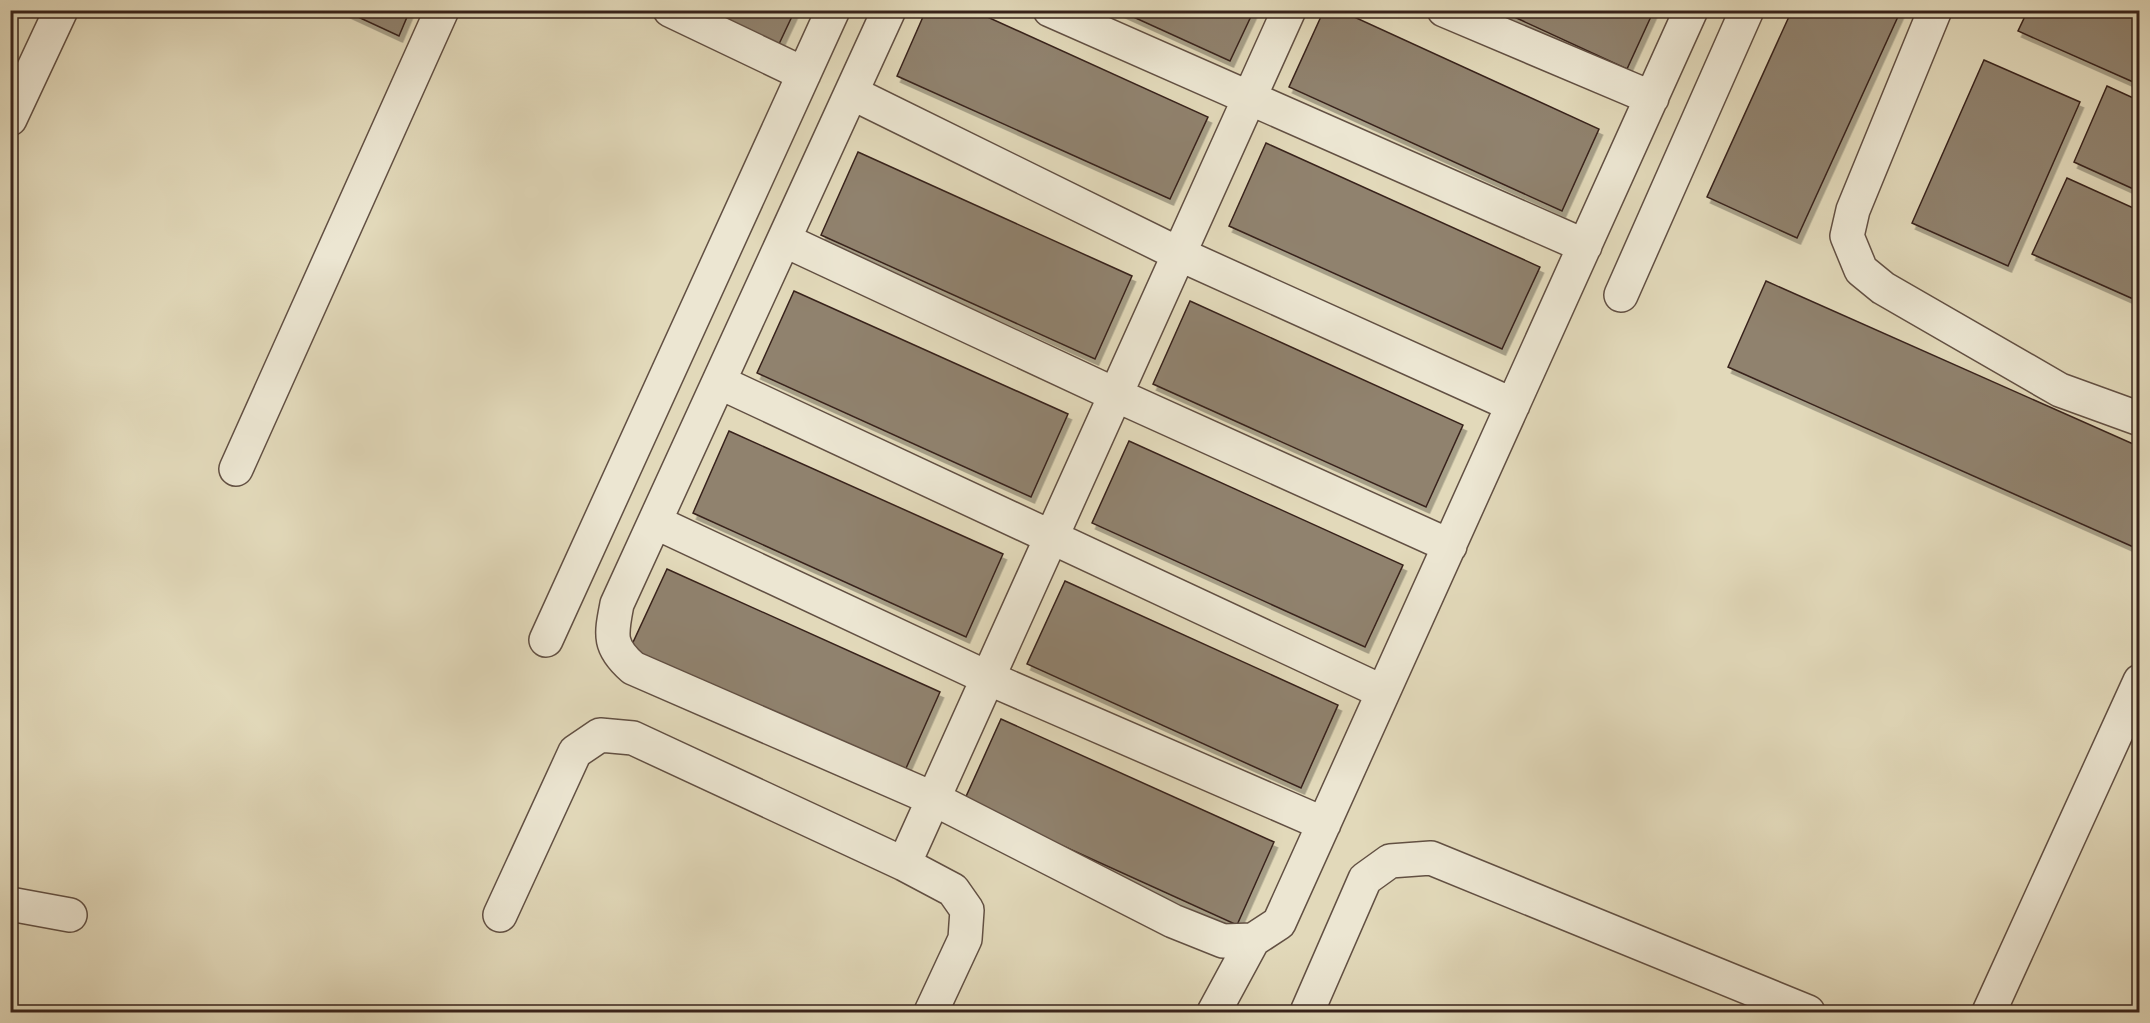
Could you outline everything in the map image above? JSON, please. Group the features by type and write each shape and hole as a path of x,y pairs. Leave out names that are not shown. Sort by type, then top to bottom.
{"lane":[{"path":"10,119 61,10"},
{"path":"236,469 442,10"},
{"path":"670,10 804,74"},
{"path":"546,640 833,10"},
{"path":"890,10 617,604 611,634 618,655 633,668 934,799 1173,921 1223,941 1253,940"},
{"path":"1050,10 1585,246"},
{"path":"904,864 1289,10"},
{"path":"1444,10 1652,98"},
{"path":"1214,1012 1253,940 1279,923 1691,10"},
{"path":"1621,294 1748,10"},
{"path":"1935,10 1853,210 1847,236 1861,270 1883,288 2060,390 2139,419"},
{"path":"852,93 1179,254 1513,405"},
{"path":"784,240 1116,395 1450,546"},
{"path":"719,382 1383,692"},
{"path":"655,522 988,678 1324,824"},
{"path":"1989,1012 2139,681"},
{"path":"500,915 575,752 600,735 633,738 904,864 953,890 967,910 965,939 931,1012"},
{"path":"1307,1012 1365,879 1390,861 1431,858 1808,1012"},
{"path":"10,904 70,915"}],"building":[{"path":"343,10 410,10 399,36"},
{"path":"705,10 795,10 779,44"},
{"path":"926,10 972,10 1208,117 1170,199 897,76"},
{"path":"1118,10 1254,10 1230,61"},
{"path":"1324,10 1339,10 1599,129 1562,211 1289,87"},
{"path":"1499,10 1654,10 1627,69"},
{"path":"1792,10 1901,10 1797,238 1707,197"},
{"path":"2028,10 2140,10 2140,85 2018,31"},
{"path":"1984,60 2080,102 2008,266 1912,223"},
{"path":"2107,86 2140,101 2140,192 2074,162"},
{"path":"1266,143 1540,267 1502,349 1229,226"},
{"path":"858,152 1132,276 1095,359 821,235"},
{"path":"2067,178 2140,211 2140,302 2032,254"},
{"path":"1766,281 2140,447 2138,549 1728,367"},
{"path":"794,291 1068,414 1031,497 757,373"},
{"path":"1190,301 1463,425 1426,507 1153,384"},
{"path":"729,431 1003,554 966,637 693,513"},
{"path":"1129,441 1403,565 1365,647 1092,523"},
{"path":"667,569 940,692 903,775 629,651"},
{"path":"1065,581 1338,705 1301,788 1027,664"},
{"path":"1001,719 1274,842 1237,925 964,801"}]}
